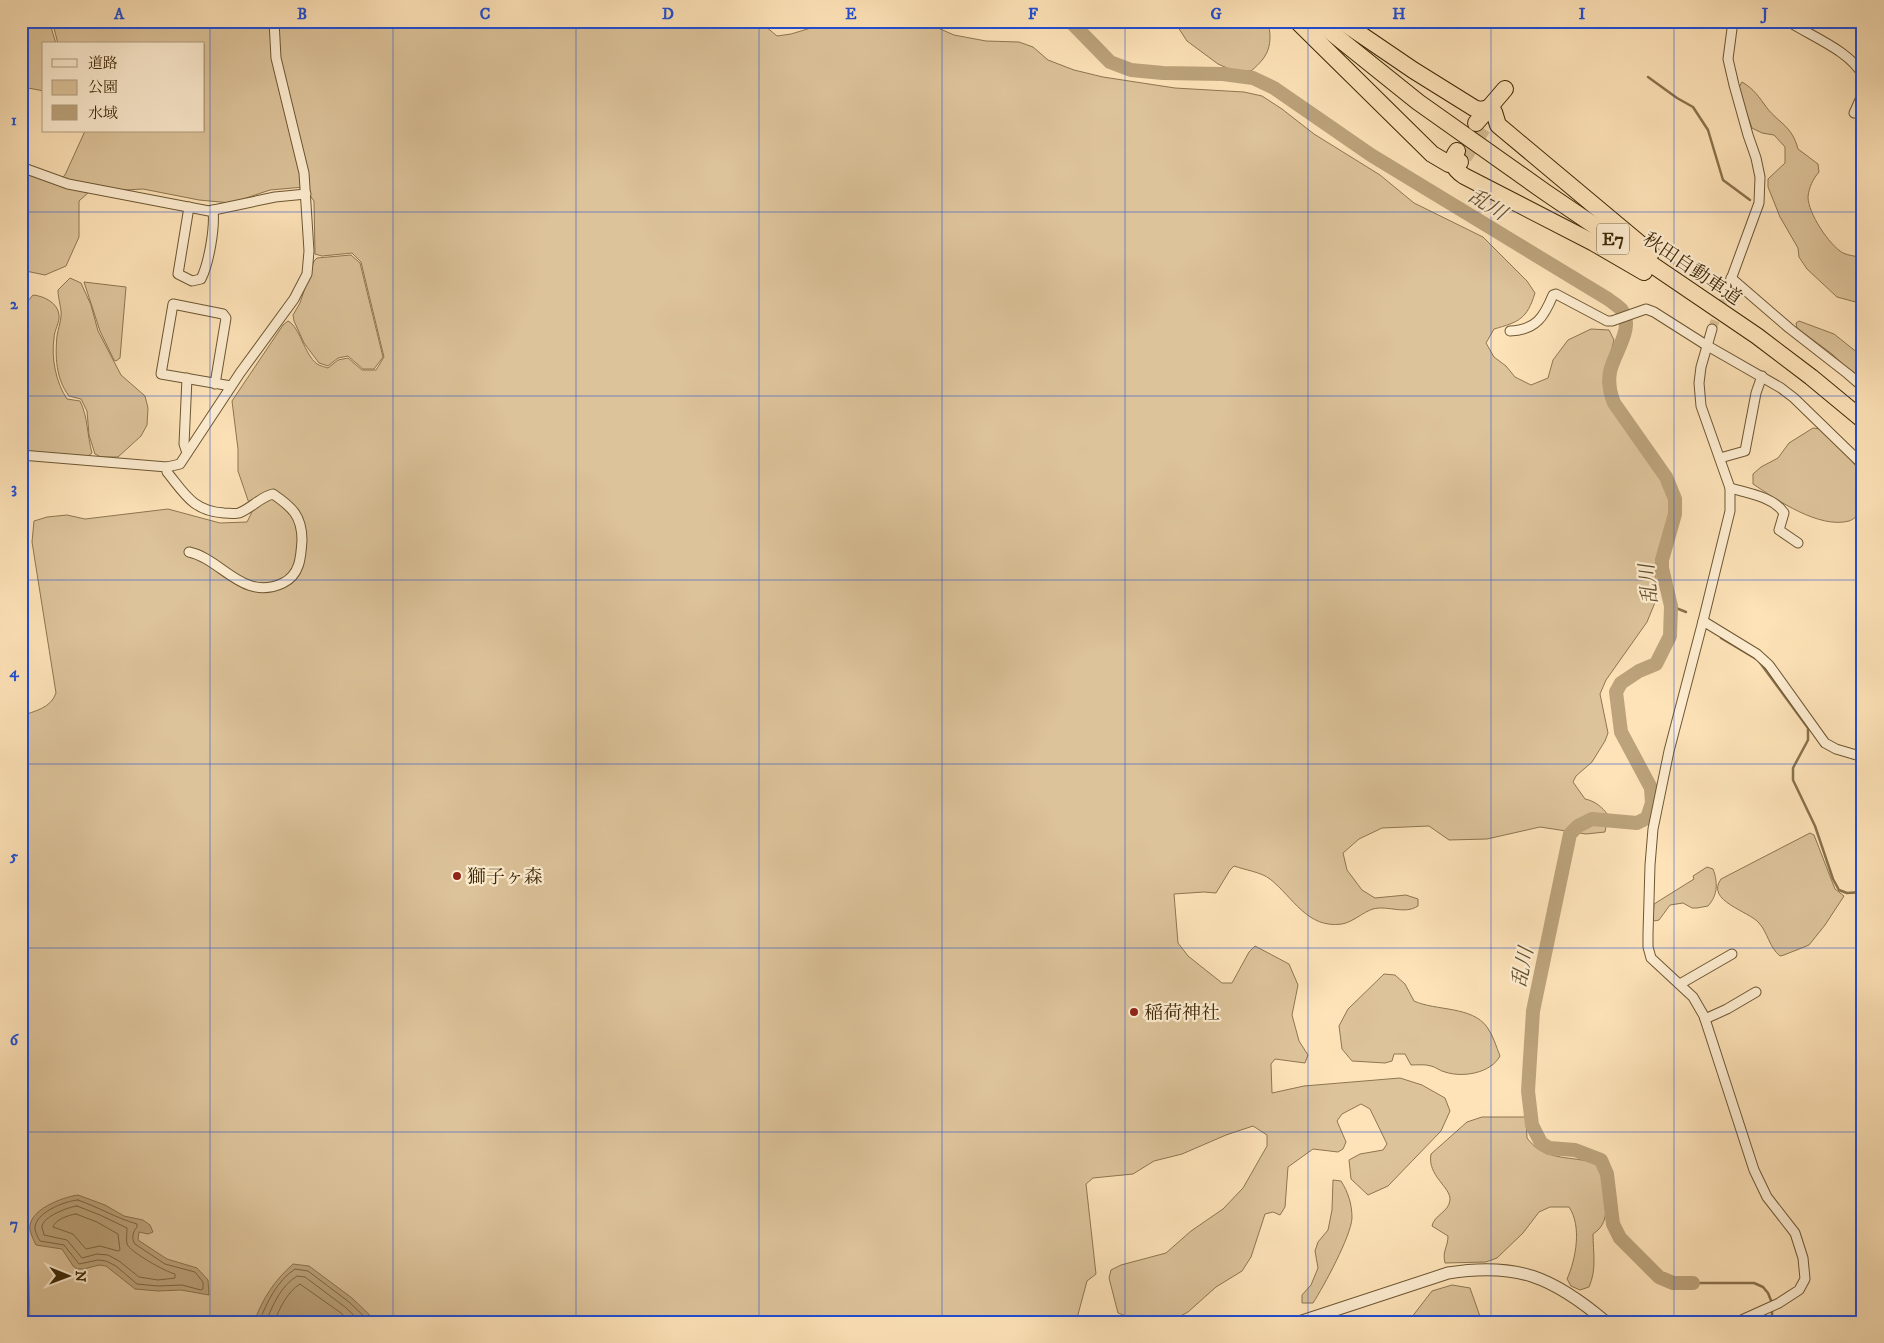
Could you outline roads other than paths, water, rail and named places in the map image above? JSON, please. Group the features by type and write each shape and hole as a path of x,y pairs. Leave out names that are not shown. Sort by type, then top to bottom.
{"highway":[{"path":"1298,21 1432,154 1444,162 1458,158 1458,172 1594,243 1757,336"},
{"name":"秋田自動車道","path":"1317,21 1372,66 1470,140 1757,336 1863,420"},
{"path":"1341,21 1413,70 1474,108 1491,110"},
{"path":"1480,126 1506,91"},
{"path":"1491,110 1496,121 1503,129 1636,241 1757,336"}],"street":[{"path":"21,455 167,467 180,464 231,386 294,299 307,274 309,251 306,194 304,173 276,58 274,21"},
{"path":"1726,293 1759,203 1760,177 1728,59 1733,21"},
{"path":"1788,21 1841,53 1862,72"},
{"path":"1854,113 1863,93"},
{"path":"21,168 68,184 209,211 275,197 306,194"},
{"path":"189,207 178,274 192,281 201,279 204,272 212,234 213,210"},
{"path":"1731,278 1863,388"},
{"path":"1510,331 1522,330 1536,323 1544,315 1553,295 1556,294 1607,321 1612,321 1646,308 1706,345 1762,376 1794,398 1863,465"},
{"path":"215,384 226,318 222,314 173,304 161,374 215,384 231,386"},
{"path":"1712,329 1700,366 1699,383 1702,406 1730,488 1727,526 1669,751 1653,830 1650,865 1648,947 1651,958 1693,997 1705,1018 1754,1170 1767,1197 1795,1233 1803,1258 1805,1279 1799,1290 1779,1303 1736,1322"},
{"path":"1720,458 1744,452 1756,393 1762,376"},
{"path":"187,453 184,444 188,378"},
{"path":"167,467 167,472 192,502 203,510 238,514 264,496 273,494 289,505 298,517 302,529 302,556 298,568 290,579 270,587 251,587 230,576 200,554 189,552"},
{"path":"1730,488 1762,498 1780,507 1784,513 1779,530 1798,543"},
{"path":"1703,621 1757,654 1769,665 1825,743 1836,749 1863,757"},
{"path":"1680,984 1732,954"},
{"path":"1705,1018 1727,1009 1756,992"},
{"path":"1299,1322 1448,1272 1496,1268 1541,1279 1563,1288 1606,1322"}],"water":[{"path":"1065,21 1079,21 1111,54 1102,62"},
{"path":"78,1195 105,1205 124,1216 143,1220 150,1225 153,1232 148,1234 139,1232 138,1240 167,1259 197,1268 208,1280 209,1295 181,1290 135,1289 106,1266 99,1265 77,1269 62,1249 36,1245 30,1230 34,1216 55,1202"},
{"path":"293,1264 309,1266 352,1298 377,1322 254,1322 270,1290"}],"waterway":[{"name":"乱川","path":"1070,21 1110,62 1131,70 1163,73 1223,74 1253,78 1274,88 1371,155 1608,299 1621,309 1625,316 1625,332 1610,372 1609,384 1611,395 1614,403 1666,477 1675,499 1675,514 1662,560 1662,568 1671,606 1670,636 1656,664 1639,671 1621,683 1616,692 1621,732 1651,788 1652,803 1647,818 1637,823 1592,819 1578,826 1570,834 1533,1011 1528,1091 1532,1125 1541,1143 1549,1148 1575,1150 1601,1160 1607,1174 1613,1224 1620,1238 1659,1277 1673,1283 1693,1283"},
{"path":"1648,77 1693,107 1708,130 1723,180 1750,200"},
{"path":"1671,606 1686,612"},
{"path":"1721,638 1758,660 1808,728 1808,740 1793,768 1793,780 1815,826 1833,879 1839,890 1847,893 1863,892"},
{"path":"1693,1283 1754,1283 1763,1287 1772,1303"},
{"path":"1772,1308 1772,1322"}],"tunnel":[{"path":"1464,157 1483,128"},
{"path":"1712,329 1726,293"}],"place":[{"name":"獅子ヶ森","path":"457,876"},
{"name":"稲荷神社","path":"1134,1012"}]}
